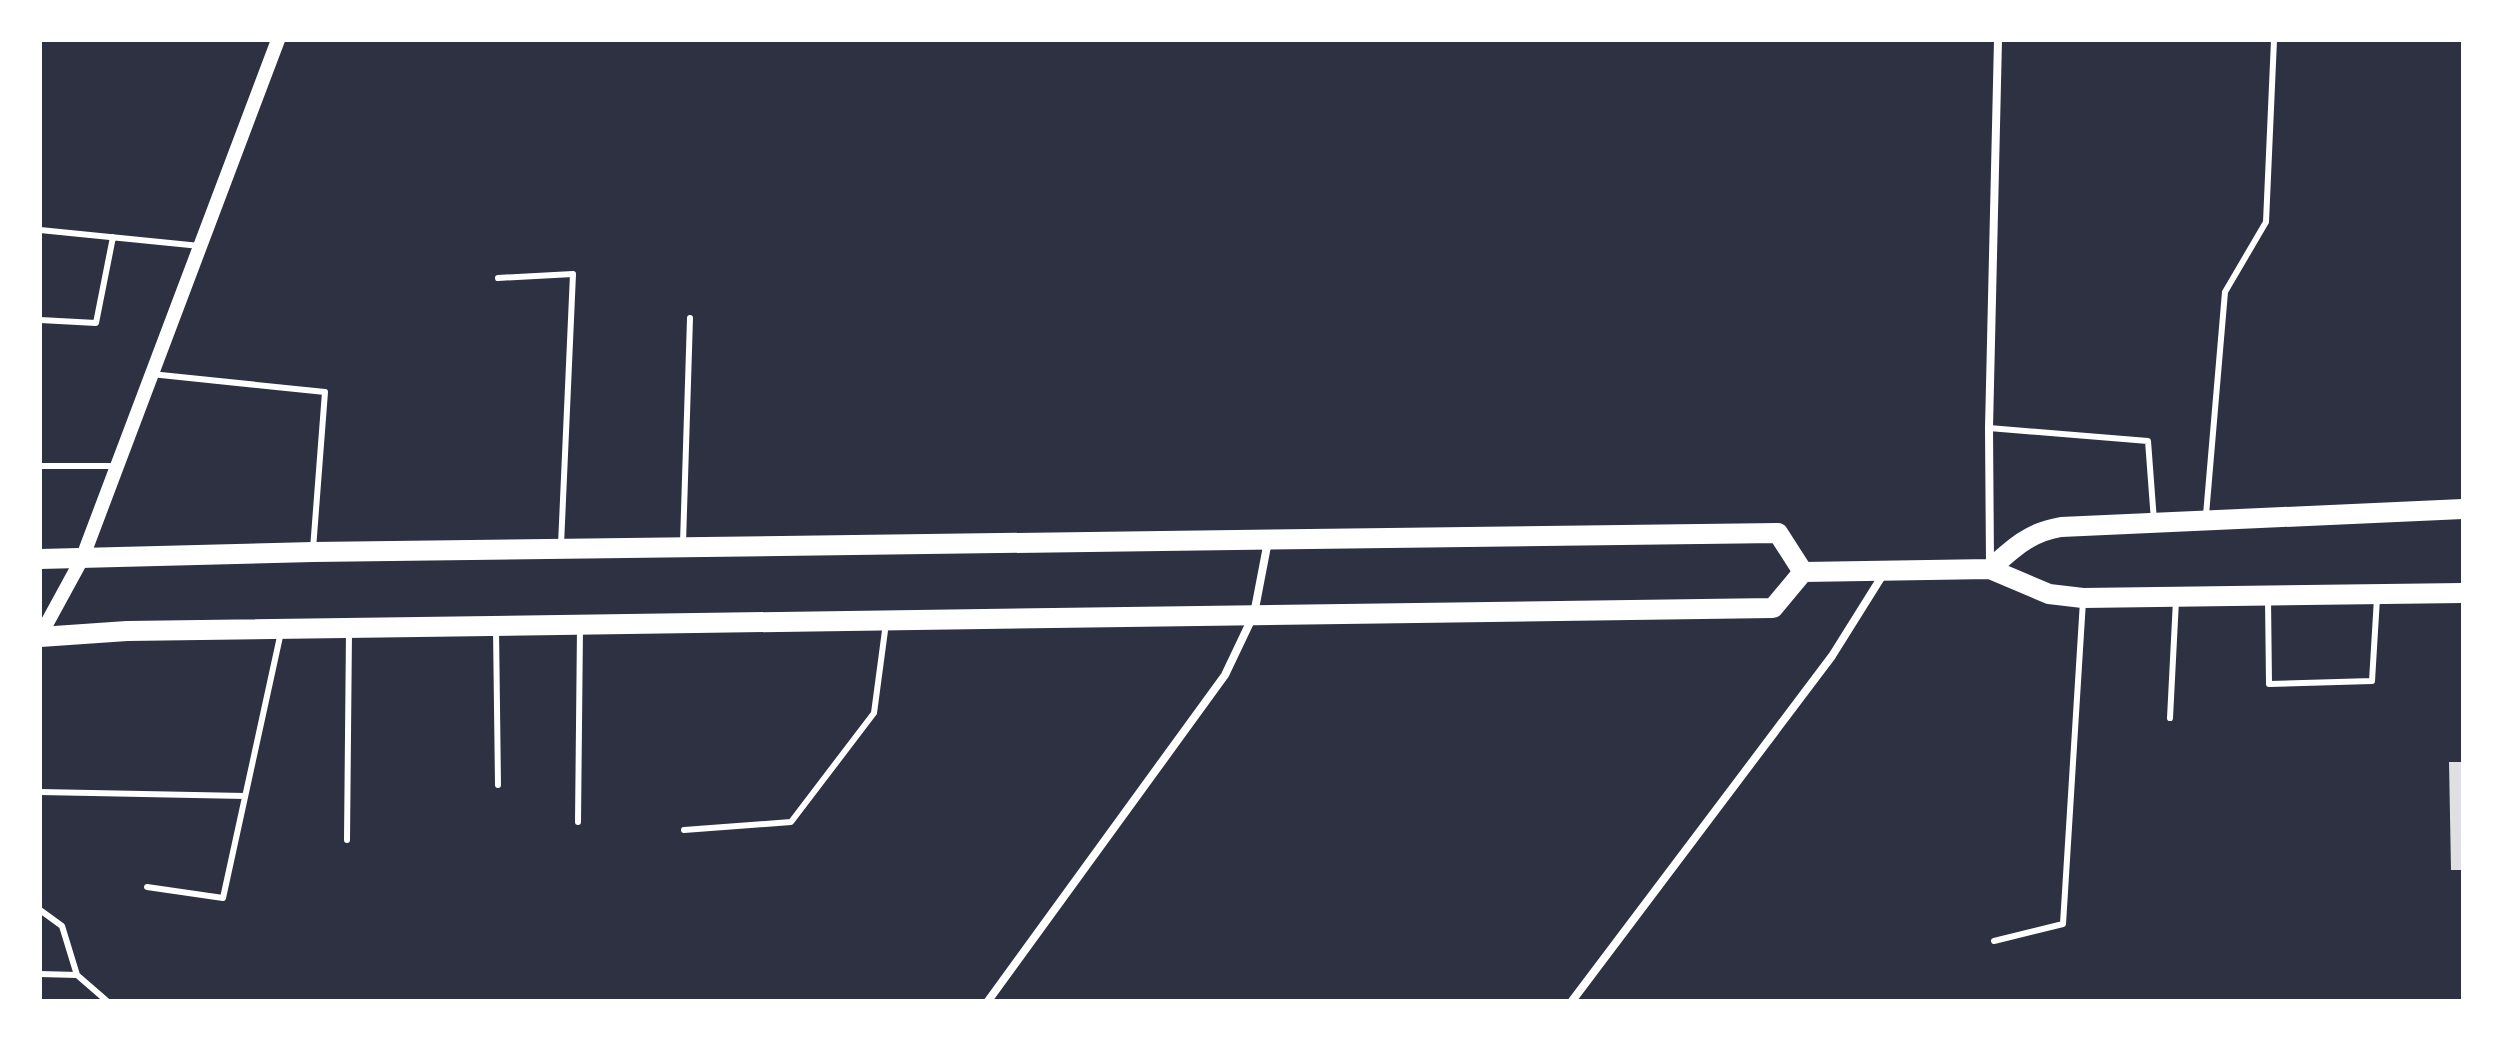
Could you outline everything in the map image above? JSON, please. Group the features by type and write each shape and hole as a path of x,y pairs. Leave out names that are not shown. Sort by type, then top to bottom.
{"main road":[{"path":"1990,569 2016,546 2041,530 2154,521 2463,509"},
{"path":"40,559 313,552 1778,533 1803,572"},
{"path":"40,636 127,631 496,625 1773,608 1803,572 1886,569 1990,569 2049,594 2083,598 2463,593"}],"street":[{"path":"40,636 82,559 278,40"},
{"path":"1990,569 1989,428 1998,40"},
{"path":"988,1001 1225,675 1254,614 1268,540"},
{"path":"1572,1001 1832,656 1886,569"}],"lane":[{"path":"2206,519 2225,292 2266,222 2274,40"},
{"path":"40,230 200,246"},
{"path":"40,320 96,323 113,237"},
{"path":"498,278 573,274 561,549"},
{"path":"683,547 690,318"},
{"path":"151,374 325,392 313,552"},
{"path":"1989,428 2148,441 2154,521"},
{"path":"40,466 116,466"},
{"path":"2268,595 2269,684 2372,681 2377,594"},
{"path":"2170,718 2176,597"},
{"path":"1994,941 2063,924 2083,598"},
{"path":"684,830 791,822 874,713 886,619"},
{"path":"578,822 580,624"},
{"path":"496,625 498,785"},
{"path":"347,840 349,628"},
{"path":"147,887 223,898 282,629"},
{"path":"40,792 245,796"},
{"path":"40,910 62,926 77,975 107,1001"},
{"path":"40,974 77,975"}],"building":[{"path":"2449,762 2463,762 2463,870 2451,870"}]}
